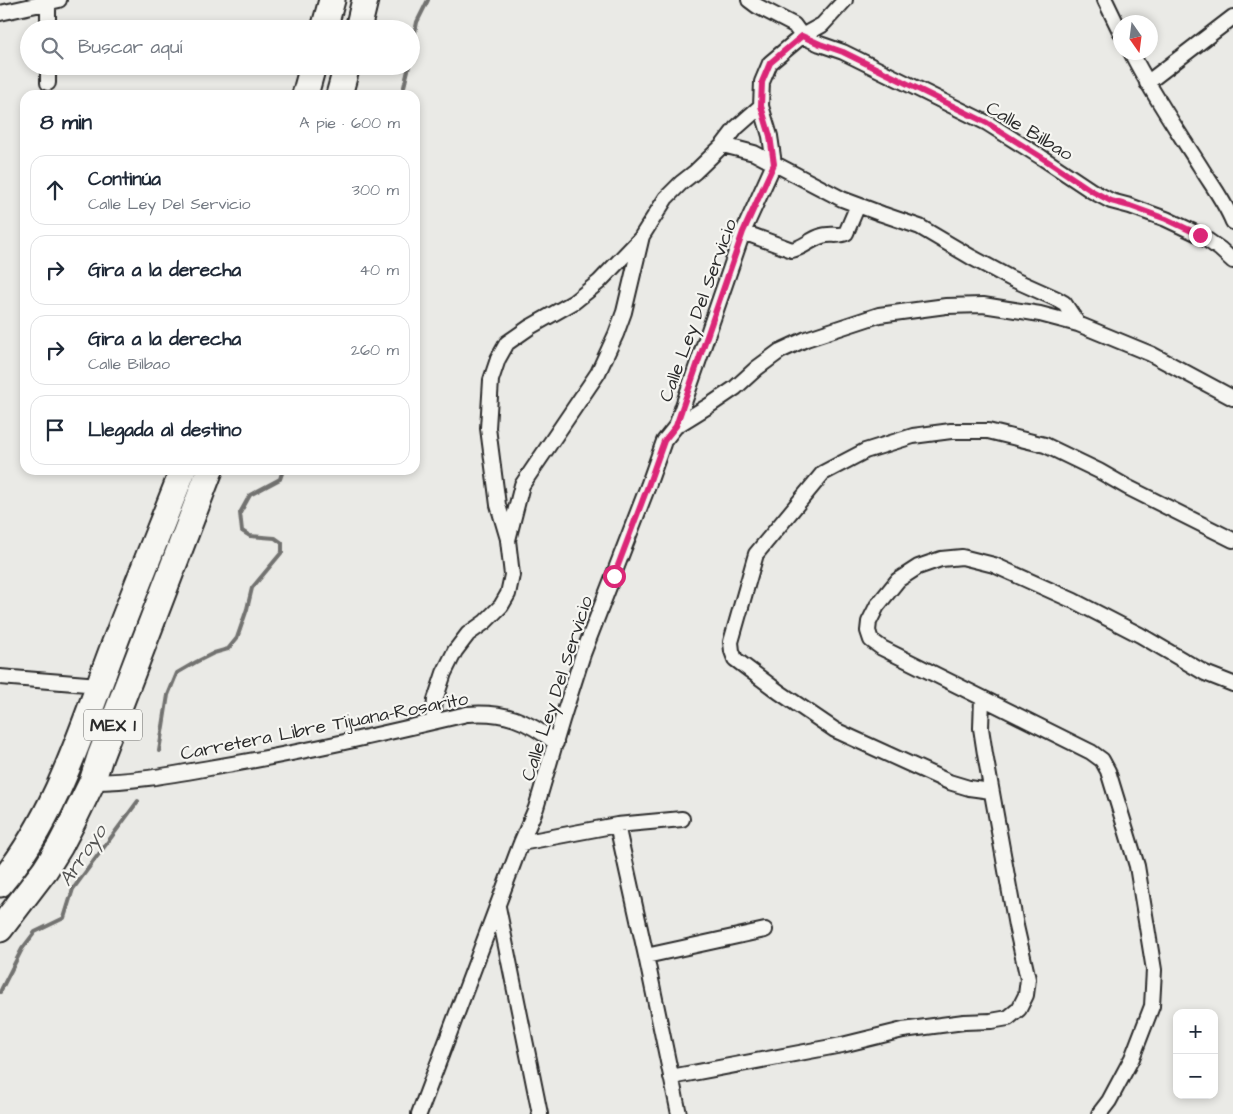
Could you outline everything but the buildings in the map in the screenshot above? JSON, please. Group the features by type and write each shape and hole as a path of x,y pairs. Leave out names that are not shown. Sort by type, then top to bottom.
{"highway":[{"path":"326,20 332,0"},
{"path":"360,20 366,0"},
{"path":"306,90 311,75"},
{"path":"340,90 345,75"},
{"name":"MEX 1","path":"0,884 32,838 68,767 181,475"},
{"name":"MEX 1","path":"0,929 46,870 74,821 92,782 208,475"}],"street":[{"name":"Calle Bilbao","path":"750,0 757,6 794,25 802,36 843,52 987,123 1092,191 1111,201 1166,219 1200,235 1233,261"},
{"path":"774,164 770,136 761,106 762,82 770,63 802,36 822,25 845,0"},
{"path":"1105,0 1113,17"},
{"path":"0,13 54,1 50,20"},
{"path":"1147,83 1233,17"},
{"path":"1135,60 1147,83 1215,189 1233,222"},
{"path":"48,75 48,83"},
{"path":"433,722 435,700 444,673 455,651 468,634 485,622 500,606 508,594 512,576 508,540 498,505 488,428 491,380 498,359 508,343 530,327 574,302 599,282 642,236 666,198 723,145 736,128 761,106"},
{"path":"723,145 754,153 842,199 920,227 1010,278 1057,298 1064,303 1078,324"},
{"name":"Calle Ley Del Servicio","path":"419,1114 521,843 536,808 583,654 664,441 676,426 743,232 774,164"},
{"path":"743,232 792,250 799,249 822,236 846,233 858,205"},
{"path":"508,540 522,485 598,373 612,342 624,312 642,236"},
{"path":"676,426 726,394 756,368 780,351 806,339 879,315 946,306 983,305 1040,314 1078,324 1151,354 1233,398"},
{"path":"992,791 968,788 949,782 835,730 735,659 731,642 756,554 823,473 865,451 913,436 951,430 988,431 1045,445 1233,540"},
{"path":"1100,1114 1132,1058 1152,1006 1154,970 1136,866 1108,771 1102,760 1091,752 882,648 871,640 868,622 877,606 898,580 918,567 941,559 962,557 994,565 1074,601 1140,635 1205,673 1233,684"},
{"path":"0,677 99,685"},
{"path":"671,1078 842,1045 903,1030 1008,1018 1019,1008 1026,995 1028,979 1016,926 981,728 982,698"},
{"name":"Carretera Libre Tijuana-Rosarito","path":"92,782 138,780 223,766 308,750 467,714 501,714 538,729 556,743"},
{"path":"521,843 618,824 682,819"},
{"path":"618,824 679,1114"},
{"path":"498,906 540,1114"},
{"path":"646,956 765,930"}],"waterway":[{"name":"Arroyo","path":"418,20 428,0"},
{"name":"Arroyo","path":"403,90 407,75"},
{"name":"Arroyo","path":"159,751 168,695 177,673 214,653 228,649 237,638 252,588 282,552 282,543 275,538 250,536 242,531 240,513 250,495 280,479 281,475"},
{"name":"Arroyo","path":"0,992 22,949 35,932 64,918 73,889 138,801"}],"route":[{"path":"614,576 664,441 676,426 743,232 774,164 770,136 761,106 762,82 770,63 802,36 843,52 987,123 1092,191 1111,201 1166,219 1200,235"}]}
